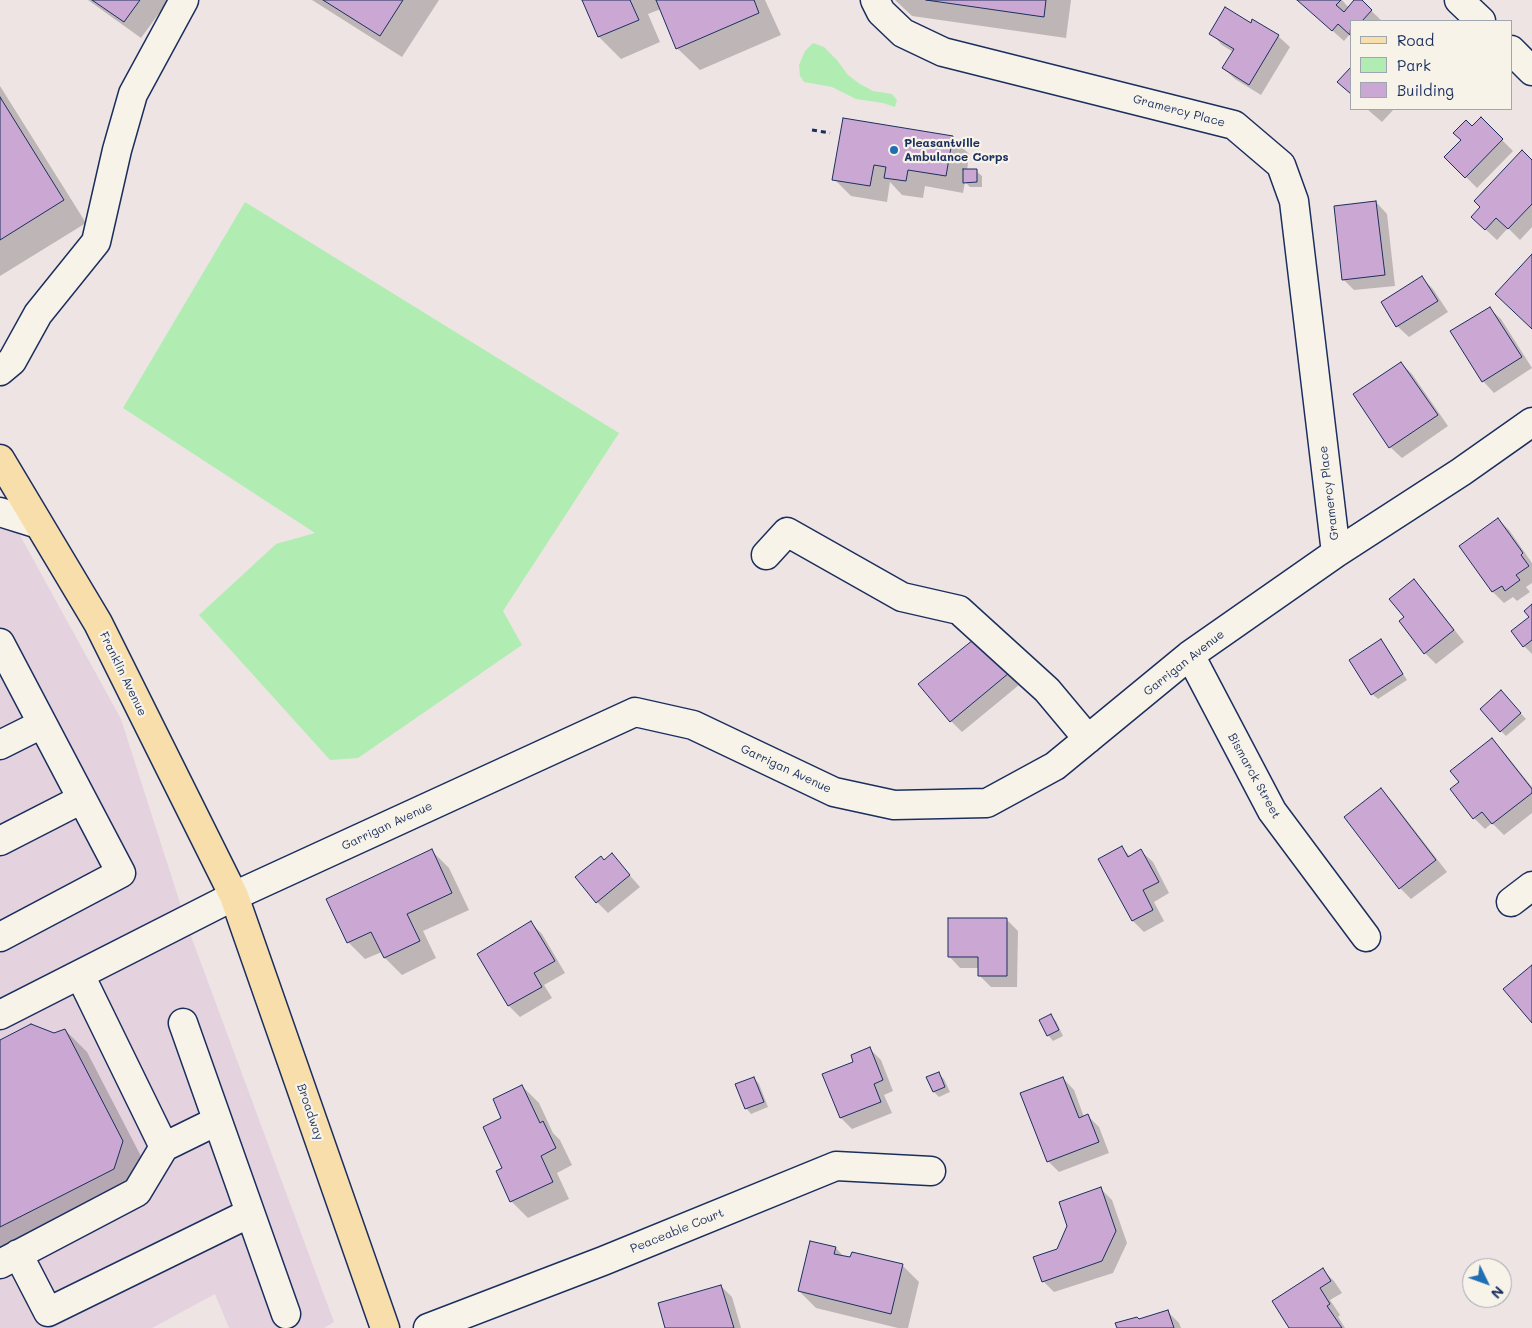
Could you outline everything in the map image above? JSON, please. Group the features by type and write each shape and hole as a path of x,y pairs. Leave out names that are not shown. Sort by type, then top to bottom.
{"main road":[{"name":"Franklin Avenue","path":"0,459 98,623 234,896"},
{"name":"Broadway","path":"234,896 385,1328"}],"street":[{"path":"0,370 12,361 38,314 96,242 133,94 184,0"},
{"name":"Gramercy Place","path":"875,0 881,12 903,33 943,52 1234,125 1280,165 1294,201 1336,553"},
{"path":"1459,0 1480,20"},
{"path":"1512,51 1532,71"},
{"name":"Garrigan Avenue","path":"0,1015 234,896 635,712 694,725 834,792 894,805 988,803 1054,766 1190,655 1336,553 1461,472 1532,422"},
{"path":"0,512 38,524"},
{"path":"766,555 787,532 902,597 959,610 1046,690 1088,739"},
{"path":"0,937 121,873 1,646"},
{"name":"Bismarck Street","path":"1190,655 1272,812 1366,936"},
{"path":"0,745 42,724"},
{"path":"0,841 82,799"},
{"path":"80,974 164,1147"},
{"path":"182,1023 286,1314"},
{"path":"217,1121 164,1147 137,1192 9,1259 48,1312 250,1213"},
{"name":"Peaceable Court","path":"428,1328 603,1261 836,1166 931,1170"}],"path":[{"path":"812,130 830,133"}],"shaded area":[{"path":"0,499 121,719 188,928 334,1322 324,1328 229,1328 215,1294 152,1328 0,1328"}],"green space":[{"path":"813,43 824,47 848,75 860,84 873,91 892,94 897,100 895,107 883,103 856,99 832,87 804,82 800,76 799,65 805,51"},
{"path":"245,202 619,433 503,611 522,645 358,758 330,760 199,615 276,544 315,533 123,408"}],"building":[{"path":"92,0 140,0 124,22"},
{"path":"323,0 403,0 380,36"},
{"path":"582,0 630,0 639,20 598,37"},
{"path":"656,0 754,0 759,13 676,49"},
{"path":"926,0 1046,0 1044,17"},
{"path":"1297,0 1341,0 1336,5 1344,12 1354,0 1362,0 1372,10 1363,20 1350,20 1350,35 1338,24 1332,31"},
{"path":"1225,7 1251,23 1252,19 1279,35 1249,85 1222,68 1234,49 1209,34"},
{"path":"1350,68 1350,93 1337,82"},
{"path":"0,97 64,200 0,240"},
{"path":"1481,117 1503,139 1465,178 1444,157 1461,140 1453,133 1466,120 1472,126"},
{"name":"Pleasantville Ambulance Corps","path":"843,118 953,136 946,176 908,170 906,181 884,178 886,167 874,165 870,186 832,180"},
{"path":"1522,150 1532,160 1532,204 1508,229 1496,218 1485,230 1471,217 1480,207 1474,201"},
{"path":"963,169 977,169 977,182 963,183"},
{"path":"1376,201 1385,275 1342,280 1334,206"},
{"path":"1532,254 1532,329 1495,294"},
{"path":"1422,276 1438,301 1396,327 1381,302"},
{"path":"1490,307 1522,357 1482,382 1450,331"},
{"path":"1401,362 1438,415 1389,448 1353,394"},
{"path":"1498,518 1523,553 1521,555 1529,566 1516,575 1520,580 1505,591 1502,586 1492,592 1459,546"},
{"path":"1414,579 1454,630 1424,654 1399,621 1404,617 1389,599"},
{"path":"1532,604 1532,640 1523,647 1511,631 1529,617 1524,611"},
{"path":"978,636 1009,673 950,722 918,684"},
{"path":"1381,639 1403,674 1371,695 1349,660"},
{"path":"1501,690 1521,713 1500,732 1480,709"},
{"path":"1492,738 1532,789 1532,793 1492,824 1482,812 1473,819 1450,789 1459,782 1450,771"},
{"path":"1381,788 1436,860 1399,889 1344,817"},
{"path":"1122,846 1128,857 1141,849 1159,882 1143,890 1153,910 1132,921 1098,859"},
{"path":"432,849 452,893 407,914 420,941 384,958 371,932 347,943 326,899"},
{"path":"612,853 630,875 596,903 575,877 601,856 604,860"},
{"path":"948,918 1007,918 1007,976 978,976 978,957 948,957"},
{"path":"531,921 555,961 534,973 542,987 508,1006 477,954"},
{"path":"1532,965 1532,1023 1503,989"},
{"path":"1051,1014 1059,1030 1047,1036 1039,1020"},
{"path":"31,1024 54,1033 65,1029 123,1141 114,1169 0,1227 0,1040"},
{"path":"870,1047 883,1080 874,1084 881,1102 840,1118 822,1074 853,1062 851,1055"},
{"path":"939,1072 945,1087 933,1092 926,1077"},
{"path":"754,1077 764,1102 745,1109 735,1084"},
{"path":"1063,1077 1079,1118 1088,1114 1099,1142 1047,1162 1020,1093"},
{"path":"522,1085 540,1123 543,1121 556,1148 541,1156 553,1182 510,1202 496,1171 502,1168 483,1127 501,1118 493,1099"},
{"path":"1101,1187 1116,1231 1102,1261 1042,1282 1033,1257 1057,1249 1067,1226 1059,1202"},
{"path":"810,1241 836,1247 834,1254 850,1257 852,1252 903,1264 891,1314 798,1291"},
{"path":"1323,1268 1331,1281 1320,1288 1330,1304 1327,1306 1342,1328 1289,1328 1272,1301"},
{"path":"721,1285 734,1328 665,1328 658,1303"},
{"path":"1168,1310 1174,1328 1117,1328 1115,1323 1137,1317 1139,1319"}],"place":[{"name":"Pleasantville Ambulance Corps","path":"894,150"}]}
